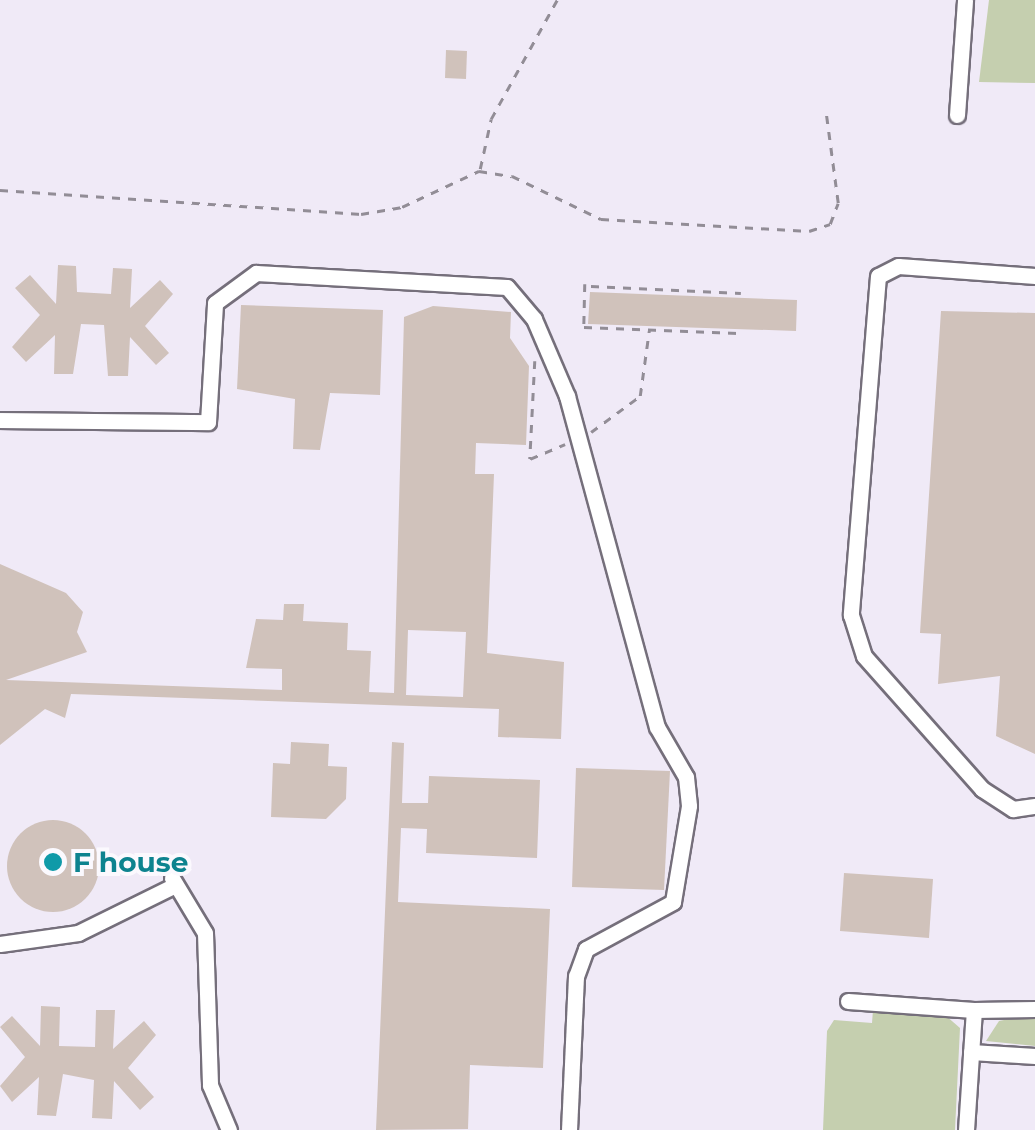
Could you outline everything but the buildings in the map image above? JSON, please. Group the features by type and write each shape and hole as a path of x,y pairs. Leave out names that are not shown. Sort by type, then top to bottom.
{"lane":[{"path":"957,115 965,0"},
{"path":"1035,276 898,266 878,276 851,615 864,656 982,790 1013,809 1035,806"},
{"path":"0,420 208,422 215,303 236,279 256,273 507,287 534,319 567,396 657,726 686,777 690,806 673,902 586,949 576,976 569,1130"},
{"path":"0,944 78,933 171,882 200,914 205,933 210,1085 229,1130"},
{"path":"848,1001 974,1010 1035,1008"},
{"path":"966,1130 974,1010"},
{"path":"971,1052 1035,1056"}],"path":[{"path":"479,171 490,119 557,0"},
{"path":"0,190 361,214 402,206 479,171 512,176 601,219 809,230 830,224 838,204 826,113"},
{"path":"585,284 584,327 738,333"},
{"path":"591,286 741,294"},
{"path":"585,435 640,396 649,330"},
{"path":"540,356 530,460 571,441"}],"green space":[{"path":"989,0 1035,0 1035,83 979,82"},
{"path":"873,1010 945,1015 960,1028 955,1130 823,1130 827,1031 834,1020 872,1023"},
{"path":"1035,1014 1035,1046 986,1041 999,1021"}],"place":[{"name":"F house","path":"53,862"}]}
